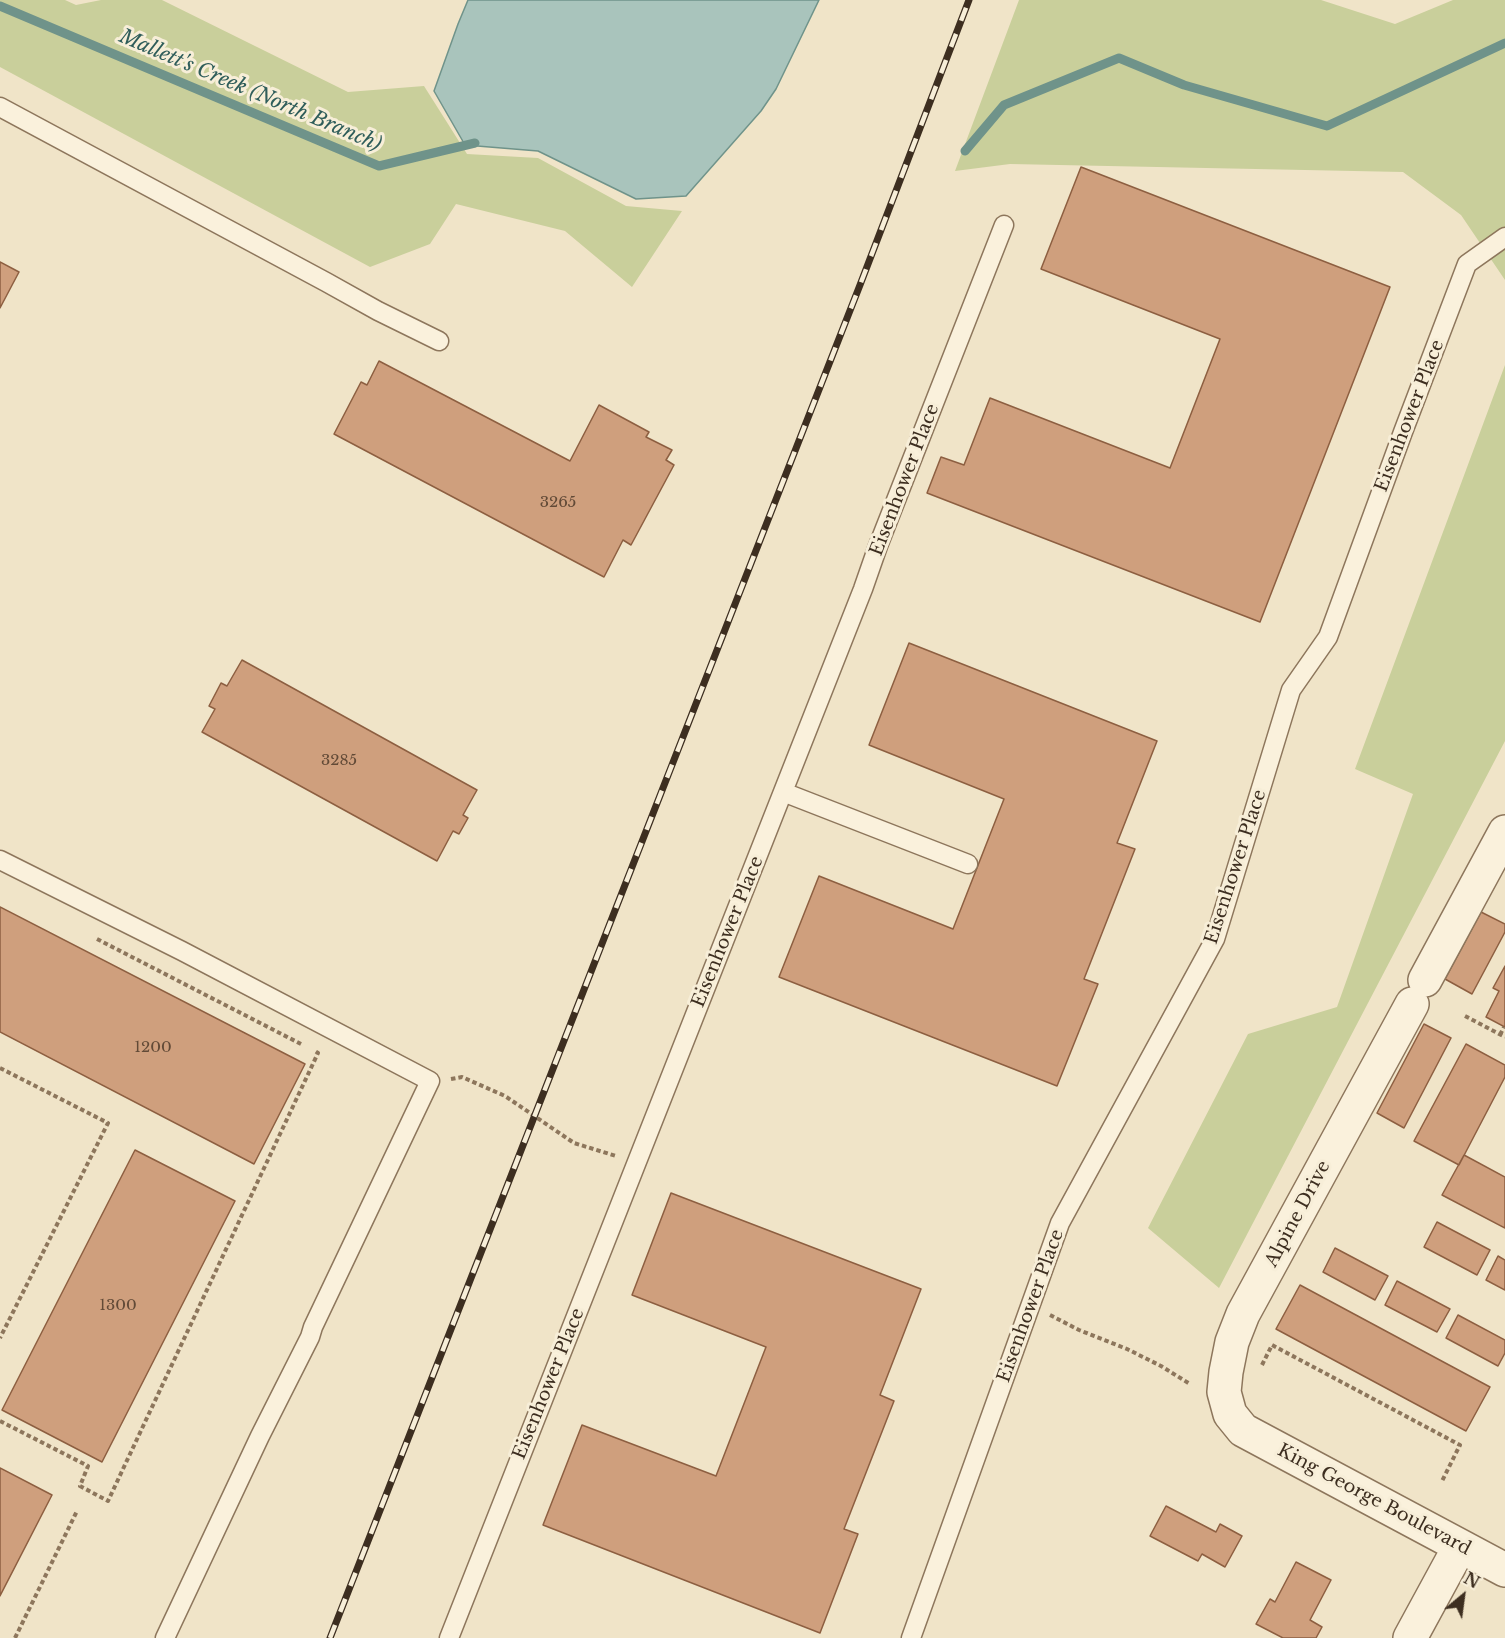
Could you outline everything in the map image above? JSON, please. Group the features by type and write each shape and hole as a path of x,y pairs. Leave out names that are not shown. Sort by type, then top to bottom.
{"street":[{"name":"Alpine Drive","path":"1243,1430 1230,1414 1224,1392 1232,1342 1244,1314 1505,832"},
{"name":"King George Boulevard","path":"1243,1430 1505,1569"},
{"path":"1410,1638 1460,1546"}],"lane":[{"path":"0,107 378,311 439,341"},
{"name":"Eisenhower Place","path":"449,1638 863,589 1004,225"},
{"name":"Eisenhower Place","path":"911,1638 1060,1223 1215,939 1291,690 1328,637 1402,432 1467,264 1505,237"},
{"path":"783,792 968,864"},
{"path":"0,860 182,951 430,1081 165,1638"}],"path":[{"path":"0,1422 88,1466 80,1486 108,1501 318,1053 95,938"},
{"path":"1465,1016 1503,1036 1504,1027"},
{"path":"0,1068 108,1123 0,1338"},
{"path":"430,1081 462,1077 506,1096 574,1143 637,1162"},
{"path":"1031,1305 1079,1330 1127,1349 1190,1384"},
{"path":"1262,1365 1272,1345 1460,1445 1442,1481"},
{"path":"15,1638 77,1511"}],"green space":[{"path":"0,0 65,0 76,5 101,0 162,0 348,92 424,86 467,154 538,158 626,206 682,211 632,287 565,231 456,204 430,244 370,267 0,67"},
{"path":"1019,0 1321,0 1395,24 1453,0 1505,0 1505,280 1461,215 1403,172 1010,164 955,171"},
{"path":"1505,365 1505,741 1219,1288 1148,1228 1248,1034 1337,1007 1413,794 1355,769"}],"water":[{"path":"468,0 819,0 776,89 761,111 686,196 636,199 538,151 465,145 434,91"}],"building":[{"path":"1081,167 1390,287 1260,622 927,493 941,457 964,465 990,398 1170,468 1220,339 1041,269"},
{"path":"0,262 19,272 0,308"},
{"path":"379,361 570,461 599,405 649,432 646,437 672,450 666,460 674,465 631,545 623,540 604,577 334,434 361,382 367,385"},
{"path":"909,643 1157,741 1117,843 1135,849 1084,979 1098,984 1057,1086 779,977 819,876 953,929 1004,799 869,745"},
{"path":"242,660 477,790 463,815 468,818 459,834 453,831 437,861 202,732 215,709 209,706 221,683 227,686"},
{"path":"0,907 305,1064 254,1164 0,1032"},
{"path":"1481,912 1505,924 1505,932 1472,994 1445,979"},
{"path":"1505,966 1505,1027 1486,1017 1499,991 1493,988"},
{"path":"1424,1024 1451,1038 1404,1128 1377,1113"},
{"path":"1466,1044 1505,1065 1505,1077 1459,1165 1414,1141"},
{"path":"135,1150 235,1201 102,1462 2,1410"},
{"path":"1464,1155 1505,1177 1505,1228 1442,1195"},
{"path":"671,1193 921,1289 880,1395 894,1401 844,1529 858,1534 820,1633 543,1525 582,1425 716,1476 766,1347 632,1295"},
{"path":"1437,1222 1490,1250 1477,1275 1424,1247"},
{"path":"1335,1248 1388,1276 1375,1300 1323,1272"},
{"path":"1498,1256 1505,1260 1505,1290 1486,1280"},
{"path":"1397,1281 1450,1309 1437,1332 1385,1305"},
{"path":"1300,1285 1490,1387 1466,1431 1276,1329"},
{"path":"1458,1315 1505,1340 1505,1353 1498,1366 1446,1338"},
{"path":"0,1468 52,1495 0,1596"},
{"path":"1166,1506 1216,1532 1220,1524 1242,1536 1225,1567 1202,1554 1198,1561 1150,1536"},
{"path":"1296,1562 1331,1580 1310,1620 1322,1627 1316,1638 1283,1638 1256,1624 1270,1599 1275,1602"}],"waterway":[{"name":"Mallett's Creek (North Branch)","path":"0,6 379,166 475,143"},
{"name":"Mallett's Creek (North Branch)","path":"965,151 1004,105 1119,58 1184,85 1327,126 1505,43"}],"railway":[{"path":"330,1638 860,285 969,0"}]}
